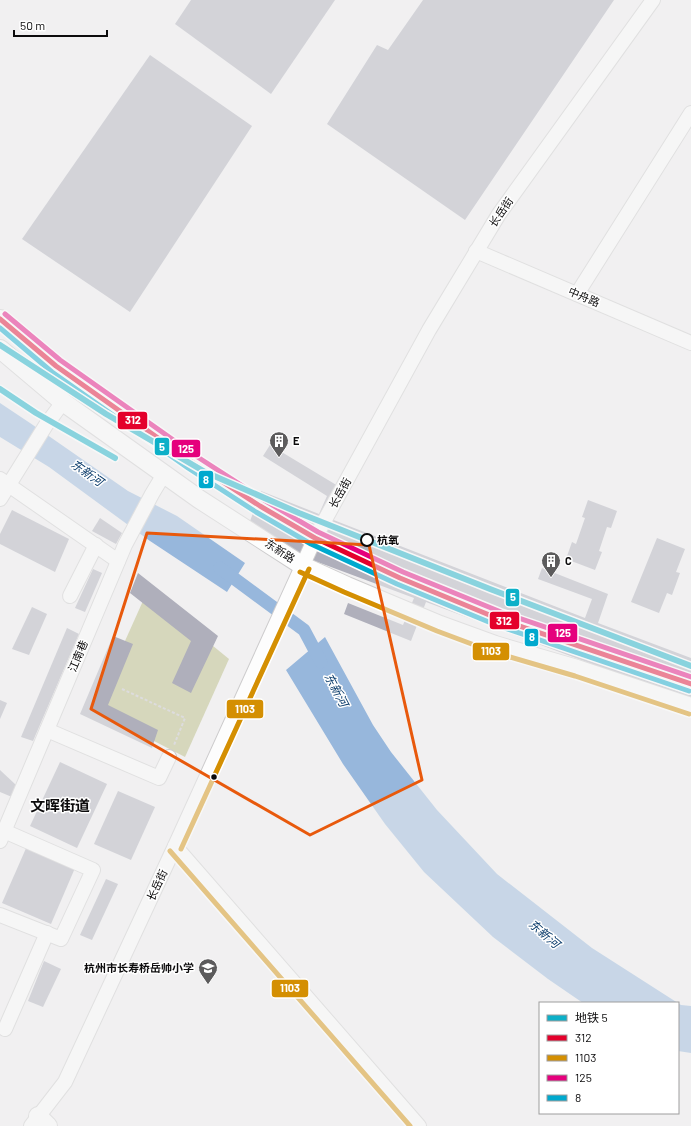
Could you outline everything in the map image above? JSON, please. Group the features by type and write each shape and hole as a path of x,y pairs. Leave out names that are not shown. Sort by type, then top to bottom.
{"main road":[{"path":"0,319 56,366 192,462 260,506 315,538 400,578 499,618 691,684"},
{"name":"东新路","path":"0,349 63,402 199,499 303,566 447,628 495,645 577,669 691,707"}],"street":[{"name":"长岳街","path":"39,1123 65,1082 175,846 315,538 429,330 499,214 654,0"},
{"path":"577,294 691,113"},
{"name":"中舟路","path":"476,251 691,343"},
{"path":"0,499 4,482 21,465 63,402"},
{"name":"江南巷","path":"2,836 125,545 164,474"},
{"path":"4,482 118,561"},
{"path":"70,596 96,545"},
{"path":"47,730 159,778 169,757"},
{"path":"0,915 62,939 93,870 2,836"},
{"path":"175,846 419,1126"},
{"path":"5,1029 47,933"}],"path":[{"path":"122,688 185,718 169,757"}],"highlighted area":[{"path":"147,533 369,545 422,780 310,835 91,709"}],"green space":[{"path":"147,592 229,659 185,757 94,710"}],"water":[{"path":"0,403 128,491 177,516 245,563 227,592 150,541 49,467 0,437"},
{"path":"325,637 373,725 391,752 437,810 497,874 592,948 676,1002 582,1002 548,979 493,937 424,872 385,824 343,764 286,670"},
{"path":"679,1004 691,1006 691,1053 679,1051"}],"building":[{"path":"191,0 335,0 271,94 175,24"},
{"path":"423,0 614,0 465,220 327,124 377,45 388,50"},
{"path":"150,55 252,126 130,312 22,239"},
{"name":"杭氧","path":"270,445 343,489 331,519 585,618 592,599 538,579 542,568 608,594 598,623 691,658 691,701 426,602 411,641 344,614 348,603 403,625 414,598 245,535 261,491 319,514 327,496 263,456"},
{"path":"588,500 617,511 611,528 607,527 599,551 602,552 595,570 566,559 572,542 576,544 585,518 582,517"},
{"path":"12,510 69,539 55,572 0,544 0,534"},
{"path":"100,518 122,533 116,544 92,531"},
{"path":"657,538 685,549 676,572 680,573 672,595 667,593 659,613 631,602"},
{"path":"93,569 102,573 85,612 75,608"},
{"path":"138,573 218,636 191,693 172,683 191,641 130,593"},
{"path":"32,607 47,614 29,655 12,649"},
{"path":"67,628 79,634 33,741 21,737"},
{"path":"113,636 133,644 108,705 158,730 152,748 80,714"},
{"path":"0,700 7,703 0,719"},
{"path":"60,762 107,784 77,848 30,826"},
{"path":"0,770 16,785 12,797 0,792"},
{"path":"118,791 155,807 131,860 94,844"},
{"path":"27,846 75,868 51,924 2,903"},
{"path":"106,879 118,884 92,940 80,935"},
{"path":"44,961 61,969 43,1007 28,1001"}],"waterway":[{"name":"东新河","path":"220,568 304,630 321,662"}],"metro line":[{"name":"5","path":"0,345 106,414 205,472 299,513 490,589 691,666"},
{"name":"5","path":"0,389 36,413 115,458"}],"transit line":[{"name":"125","path":"5,314 60,360 196,456 264,500 318,532 403,572 501,612 691,677"},
{"name":"312","path":"0,319 56,366 192,462 260,506 315,538 400,578 499,619 691,684"},
{"name":"8","path":"0,328 52,372 188,468 256,512 311,544 397,584 496,625 689,691"},
{"name":"1103","path":"181,849 309,569"},
{"name":"1103","path":"300,572 437,631 493,652 575,676 689,714"},
{"name":"1103","path":"170,851 410,1126"}],"place":[{"name":"E","path":"279,458"},
{"name":"杭氧","path":"367,540"},
{"name":"C","path":"551,578"},
{"name":"杭州市长寿桥岳帅小学","path":"208,985"}],"district":[{"name":"文晖街道","path":"60,806"}]}
